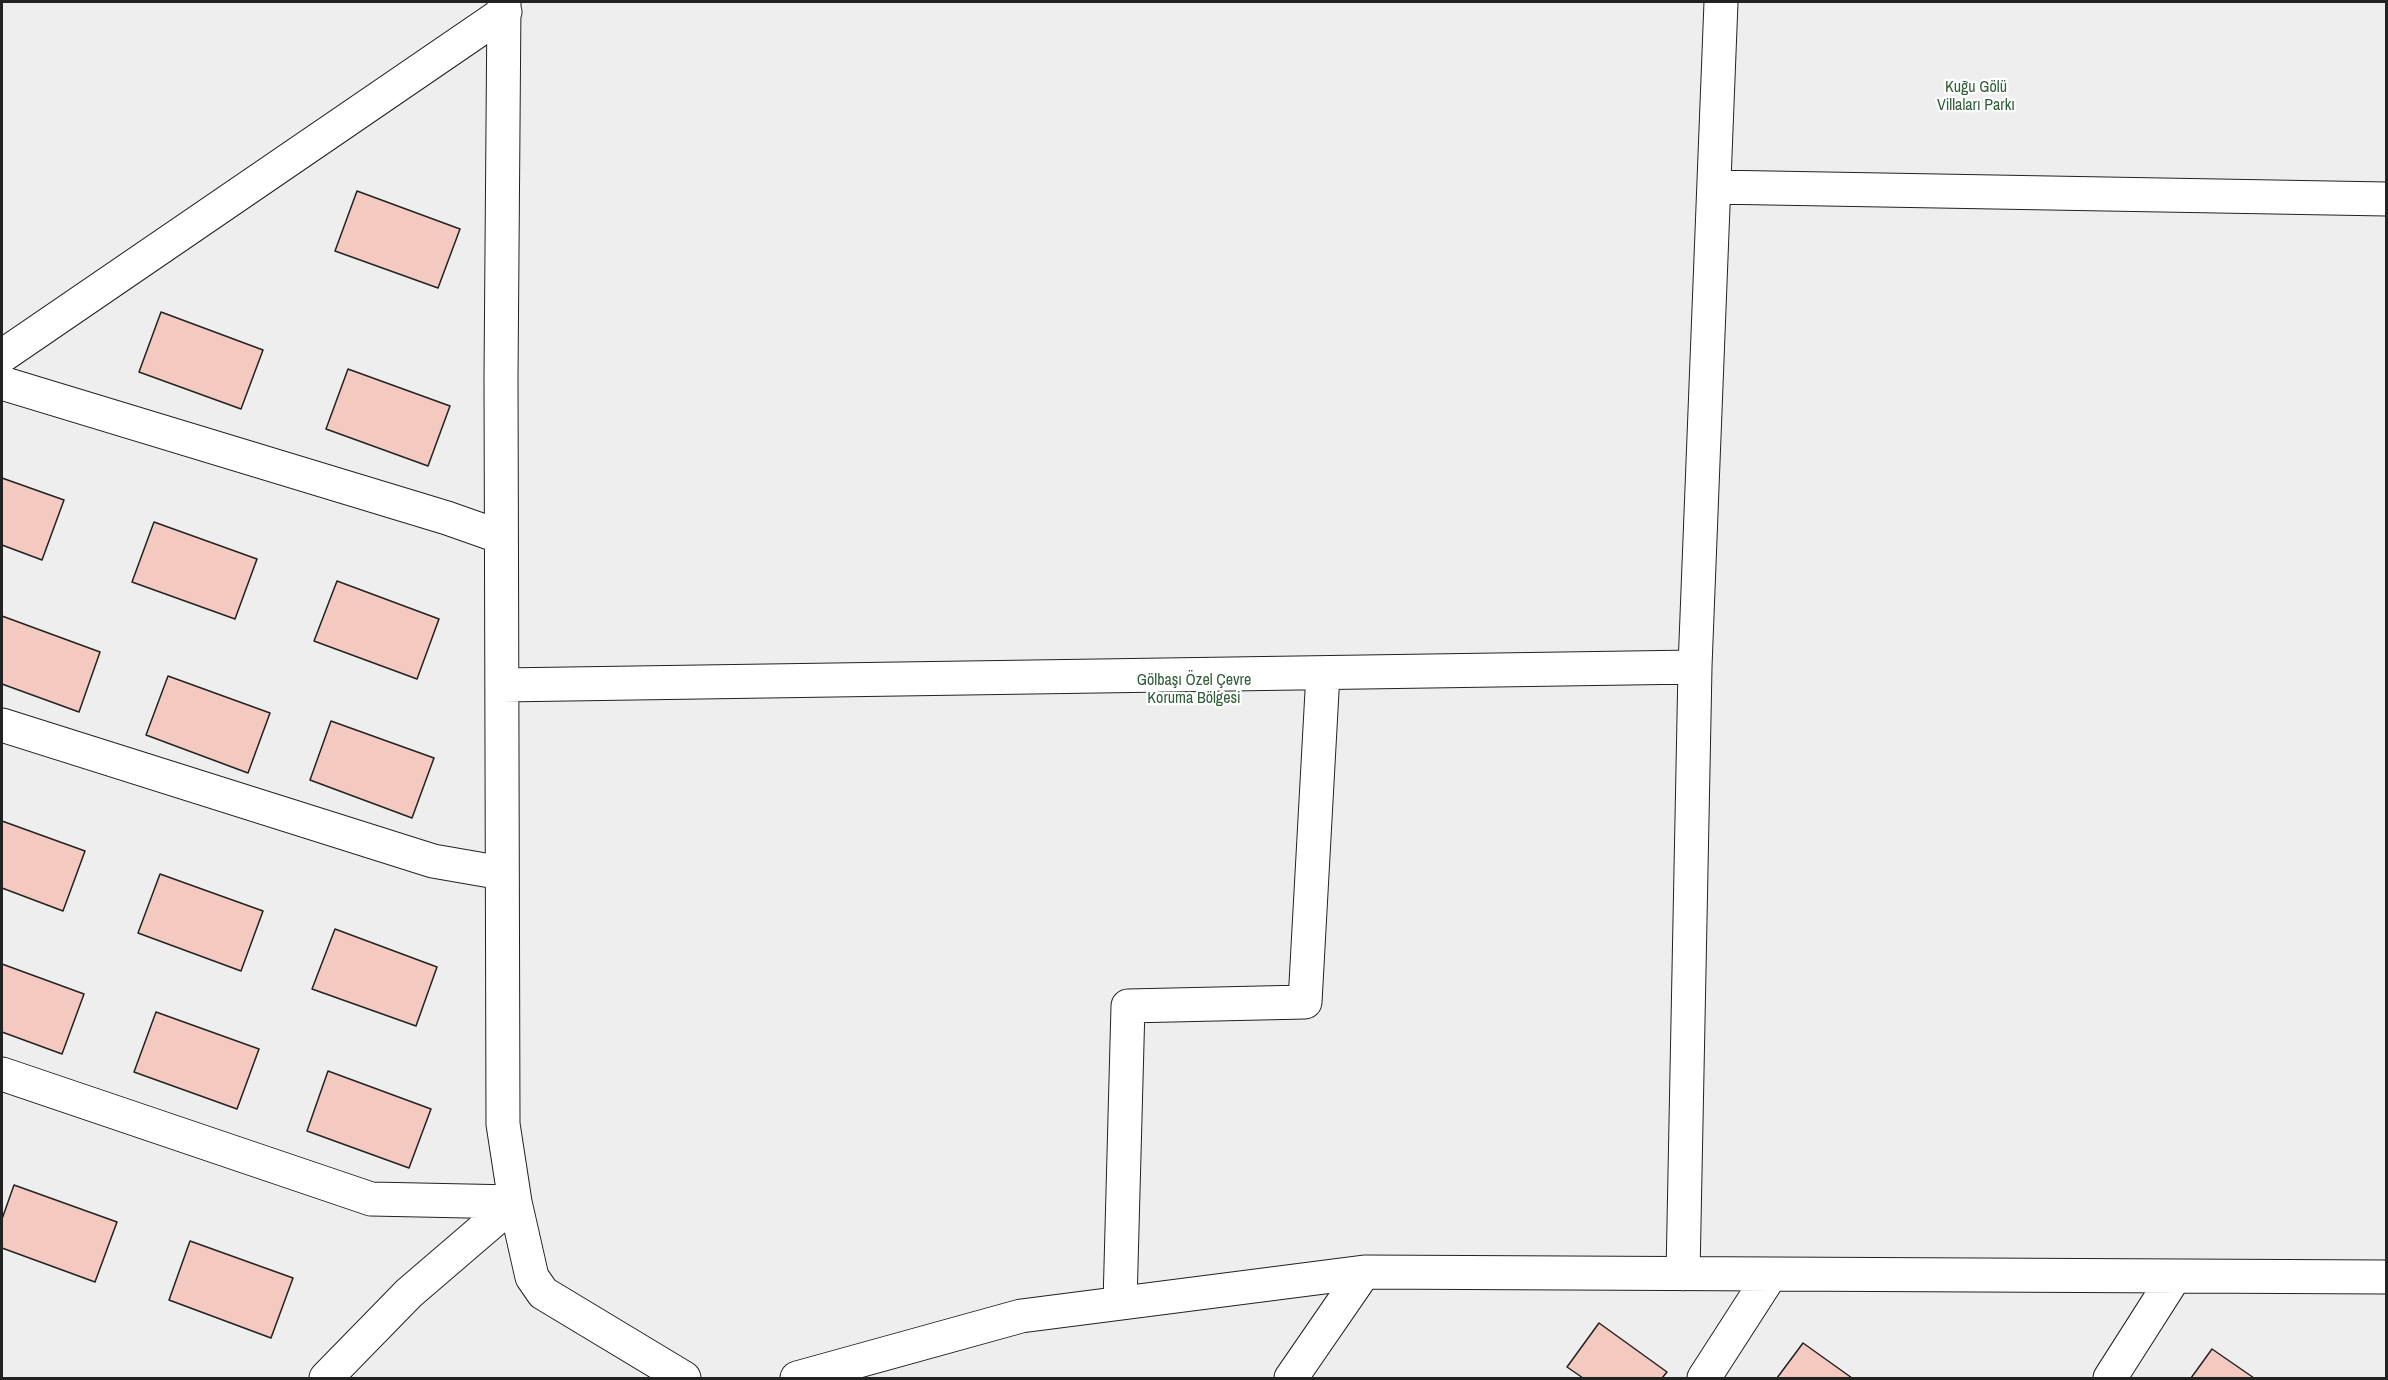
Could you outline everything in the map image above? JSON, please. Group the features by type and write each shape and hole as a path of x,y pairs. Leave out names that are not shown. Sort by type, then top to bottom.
{"street":[{"path":"1683,1274 1695,667 1721,2"},
{"path":"2,356 504,7"},
{"path":"504,7 501,537 502,1124 532,1277 543,1293 684,1378"},
{"path":"1714,187 2386,199"},
{"path":"2,383 447,518 501,537"},
{"path":"502,685 1695,667"},
{"path":"1120,1303 1128,1006 1305,1002 1323,673"},
{"path":"2,725 433,861 502,873"},
{"path":"2,1074 371,1199 516,1202"},
{"path":"326,1378 409,1293 516,1202"},
{"path":"1291,1378 1364,1272"},
{"path":"797,1378 1021,1316 1364,1272 2386,1277"},
{"path":"1704,1378 1771,1274"},
{"path":"2110,1378 2175,1276"}],"green space":[{"name":"Gölbaşı Özel Çevre Koruma Bölgesi","path":"2,2 2386,2 2386,1378 2,1378"}],"building":[{"path":"357,191 460,229 438,288 335,251"},
{"path":"161,312 263,350 241,409 139,372"},
{"path":"348,369 450,406 428,466 326,429"},
{"path":"2,478 64,500 42,560 2,545"},
{"path":"154,522 257,559 235,619 132,582"},
{"path":"337,581 439,619 417,679 314,641"},
{"path":"2,616 100,652 79,712 2,684"},
{"path":"168,676 270,713 248,773 146,735"},
{"path":"331,721 434,758 412,818 310,780"},
{"path":"2,821 85,851 63,911 2,888"},
{"path":"160,874 263,911 241,971 138,933"},
{"path":"335,929 437,967 416,1026 312,989"},
{"path":"2,964 84,994 62,1054 2,1032"},
{"path":"156,1012 259,1049 237,1109 134,1072"},
{"path":"328,1071 431,1109 409,1168 307,1131"},
{"path":"14,1185 117,1222 95,1282 2,1248 2,1219"},
{"path":"190,1241 293,1278 271,1338 169,1300"},
{"path":"1599,1323 1667,1372 1662,1378 1583,1378 1567,1367"},
{"path":"1803,1343 1852,1378 1777,1378"},
{"path":"2212,1349 2254,1378 2191,1378"}],"park label":[{"name":"Kuğu Gölü Villaları Parkı","path":"1976,97"}]}
